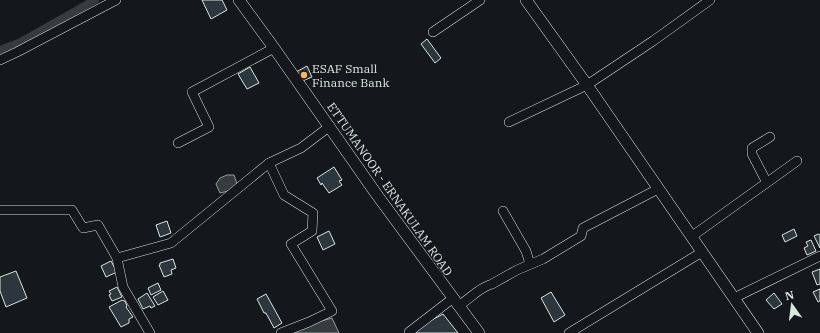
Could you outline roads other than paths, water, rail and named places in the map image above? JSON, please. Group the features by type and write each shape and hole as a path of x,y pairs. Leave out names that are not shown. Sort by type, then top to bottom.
{"main road":[{"path":"526,0 587,85 758,333"},
{"name":"ETTUMANOOR - ERNAKULAM ROAD","path":"241,1 377,195 478,333"}],"street":[{"path":"0,60 116,0"},
{"path":"434,32 480,0"},
{"path":"509,122 587,85 653,41 710,0"},
{"path":"178,143 209,127 192,92 274,48"},
{"path":"117,258 170,242 269,163 301,148 330,126"},
{"path":"766,181 752,154 752,148 770,137"},
{"path":"691,237 766,181 797,161"},
{"path":"269,163 284,195 313,213 312,231 291,244 332,311 281,333"},
{"path":"409,333 455,303 466,301 486,286 543,259 580,236 583,228 658,189"},
{"path":"0,210 72,210 84,228 98,225 117,258 123,286 150,333"},
{"path":"503,210 526,251 530,264"},
{"path":"569,333 702,252"},
{"path":"734,298 820,256"}],"waterway":[{"path":"0,50 21,42 95,0"}],"place":[{"name":"ESAF Small Finance Bank","path":"304,75"}]}
